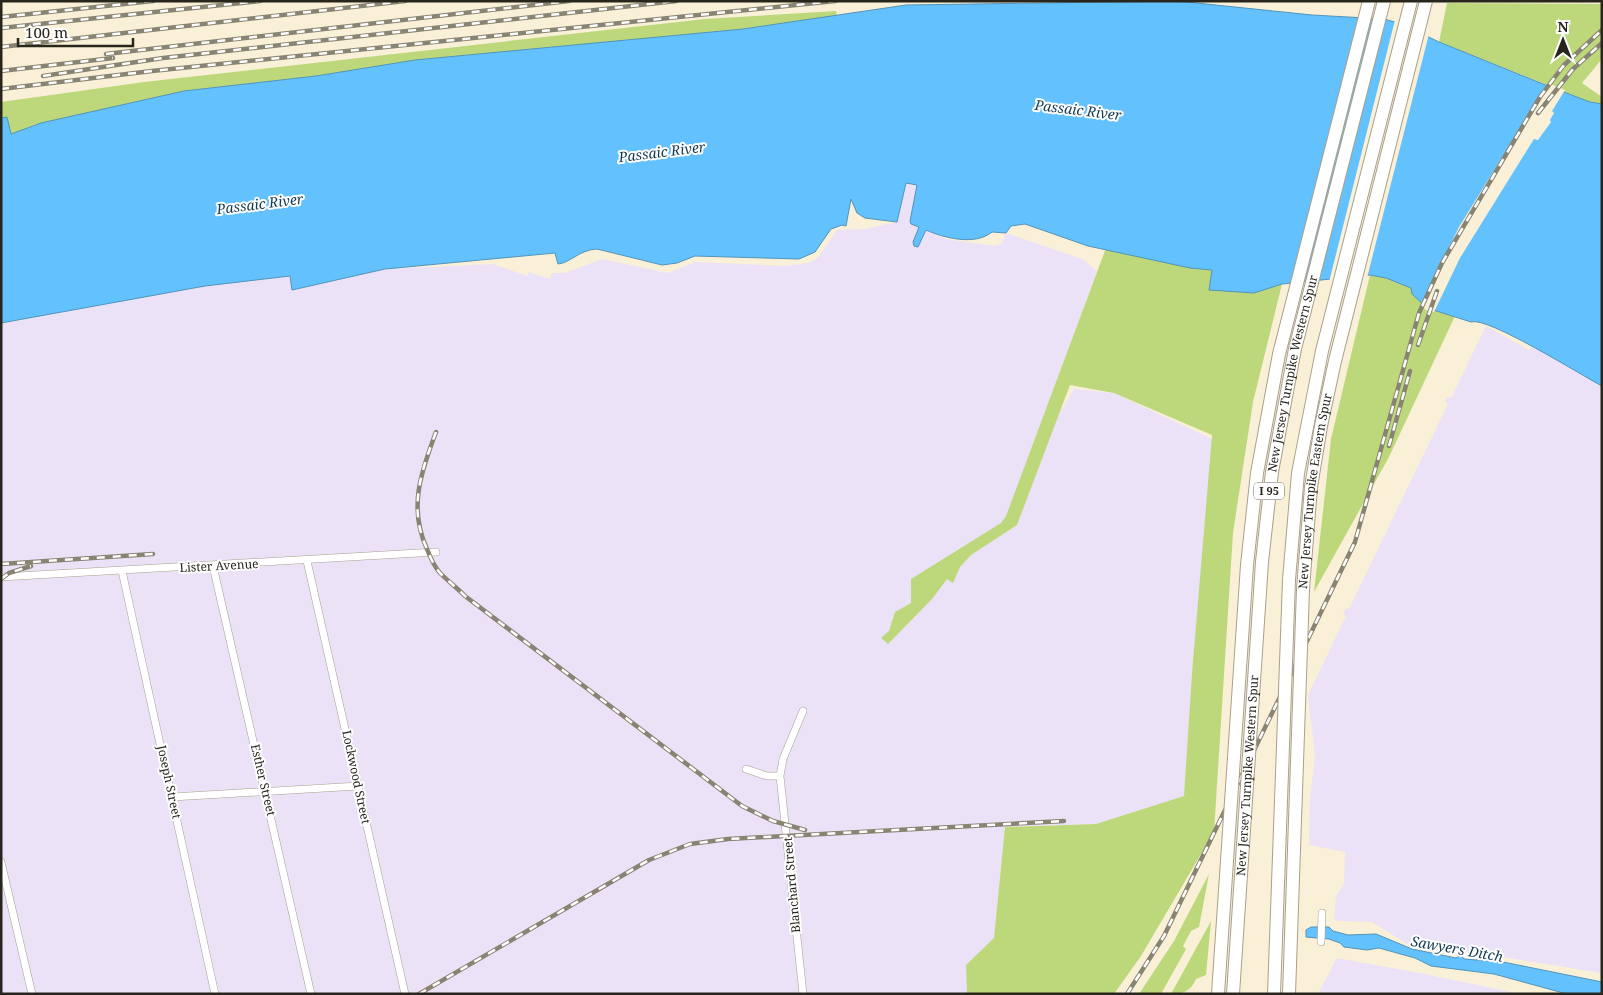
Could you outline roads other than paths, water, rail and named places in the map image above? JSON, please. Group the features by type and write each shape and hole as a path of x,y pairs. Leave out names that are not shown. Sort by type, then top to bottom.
{"highway":[{"name":"New Jersey Turnpike Western Spur","path":"1218,994 1247,565 1260,454 1281,347 1369,1"},
{"name":"New Jersey Turnpike Western Spur","path":"1233,994 1260,582 1272,472 1297,341 1384,1"},
{"name":"New Jersey Turnpike Eastern Spur","path":"1274,994 1289,580 1300,457 1326,333 1411,1"},
{"name":"New Jersey Turnpike Eastern Spur","path":"1289,994 1303,597 1312,479 1337,353 1426,1"}],"street":[{"name":"Lister Avenue","path":"1,577 308,561 436,552"},
{"name":"Lockwood Street","path":"308,561 405,994"},
{"name":"Esther Street","path":"213,566 266,790 311,994"},
{"name":"Joseph Street","path":"122,571 215,994"},
{"name":"Blanchard Street","path":"802,711 783,759 780,776 803,994"},
{"path":"746,769 767,776 780,776"},
{"path":"172,797 358,786"},
{"path":"1,862 32,994"},
{"path":"1321,942 1322,914"}],"water":[{"name":"Passaic River","path":"1177,1 1312,15 1384,19 1402,24 1439,42 1543,84 1590,102 1602,104 1602,386 1495,328 1427,308 1412,294 1411,288 1386,278 1370,275 1282,284 1254,293 1209,290 1212,270 1190,268 1088,246 1025,224 1011,226 1006,233 992,232 977,239 968,240 950,238 926,230 918,247 914,246 913,242 919,227 911,224 910,221 917,185 906,183 897,222 865,218 857,213 851,199 846,226 842,225 831,229 815,252 799,259 695,256 677,263 662,265 597,249 585,252 558,264 555,253 385,269 292,290 290,276 205,286 1,323 1,118 7,117 11,134 41,123 184,91 316,76 415,60 743,29 906,5"},
{"path":"1311,927 1329,927 1333,931 1348,935 1376,934 1412,949 1456,958 1461,955 1464,959 1503,962 1602,982 1602,994 1567,994 1494,974 1431,966 1415,958 1379,948 1367,950 1344,947 1340,943 1329,939 1306,937 1306,930"}],"railway":[{"path":"1,17 153,1"},
{"path":"1,28 260,1"},
{"path":"1,47 405,1"},
{"path":"106,54 569,1"},
{"path":"43,76 163,58 676,1"},
{"path":"1,89 152,71 835,1"},
{"path":"1127,994 1164,936 1355,542 1419,313 1442,263 1540,97 1564,65 1602,30"},
{"path":"1538,113 1573,69 1602,43"},
{"path":"1,71 113,58"},
{"path":"1418,345 1437,291"},
{"path":"1389,446 1410,371"},
{"path":"436,432 419,490 418,519 421,534 431,558 440,573 465,596 742,806 773,821 805,830"},
{"path":"1,564 153,554"},
{"path":"1,579 9,573 31,566"},
{"path":"419,994 649,860 690,844 728,839 1064,821"}],"water label":[{"name":"Sawyers Ditch","path":"1457,949"}]}
